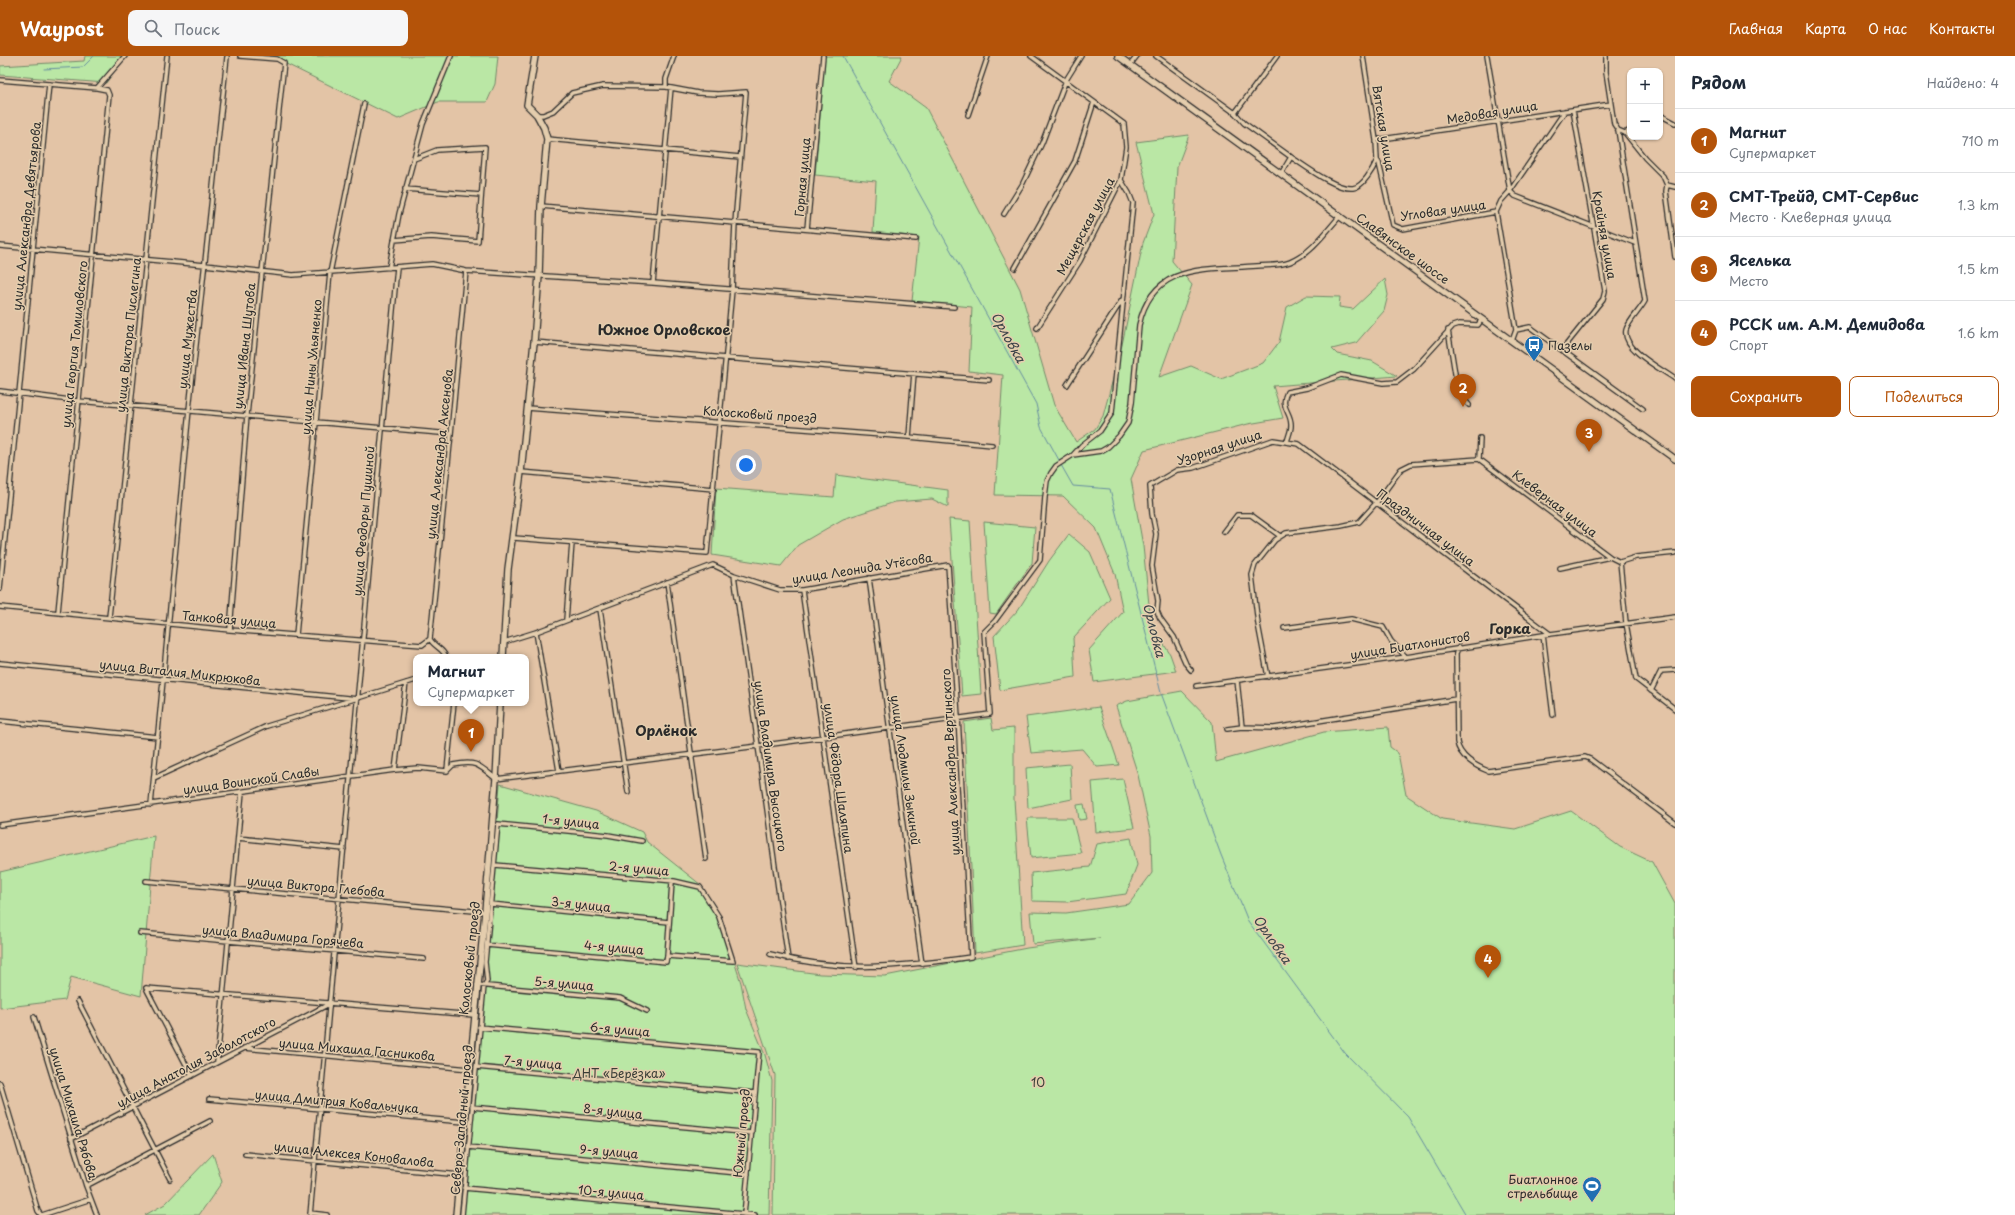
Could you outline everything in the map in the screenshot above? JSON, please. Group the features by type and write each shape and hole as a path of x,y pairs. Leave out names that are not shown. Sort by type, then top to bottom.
{"street":[{"path":"0,80 97,88 125,56"},
{"name":"улица Виктора Пислегина","path":"110,617 167,56"},
{"path":"226,56 233,56"},
{"name":"улица Мужества","path":"151,805 170,624 189,410 226,56"},
{"name":"улица Ивана Шутова","path":"230,630 247,415 284,63 277,59 240,56"},
{"path":"389,268 405,189 423,124 451,56"},
{"path":"503,654 508,569 514,538 534,342 539,275 541,206 547,139 544,128 537,115 527,106 535,56"},
{"path":"666,87 666,79 674,56"},
{"name":"Горная улица","path":"541,206 807,229 823,56"},
{"path":"968,115 988,56"},
{"path":"1015,268 1075,161 1094,102 1031,56"},
{"path":"1004,214 1022,185 1042,143 1066,82 1081,56"},
{"name":"Славянское шоссе","path":"1118,56 1675,459"},
{"path":"1130,65 1137,56"},
{"path":"1156,56 1235,113 1244,123 1291,157 1324,178 1347,188 1353,188 1361,184 1377,160"},
{"path":"1235,113 1277,56"},
{"name":"Вятская улица","path":"1363,56 1376,140 1377,160 1379,163 1393,225"},
{"path":"1487,56 1497,122 1510,191 1515,196 1593,225 1635,243"},
{"path":"1606,56 1606,72 1614,124 1618,130 1645,301 1626,329 1627,340 1632,348 1675,379"},
{"name":"улица Александра Девятьярова","path":"0,590 49,84"},
{"path":"514,538 707,553 732,290 735,223 746,92 718,94 666,87 603,86 572,93 553,111 543,115 537,115"},
{"name":"улица Георгия Томиловского","path":"58,612 78,401 110,95 107,90 97,88"},
{"path":"653,283 671,88"},
{"name":"Мещерская улица","path":"1037,328 1080,261 1121,180 1126,147 1124,124 1094,102"},
{"name":"улица Нины Ульяненко","path":"296,635 330,273 364,104"},
{"name":"Медовая улица","path":"1376,140 1611,104"},
{"name":"Крайняя улица","path":"1562,350 1603,299 1604,295 1604,285 1573,110"},
{"path":"1512,341 1516,330 1496,212 1501,201 1510,191 1565,111"},
{"path":"1663,117 1675,123"},
{"path":"1618,130 1624,133 1645,158 1663,176 1667,185 1666,191 1675,257"},
{"path":"547,139 740,157"},
{"path":"394,240 431,237 478,241 485,147 437,150 414,159"},
{"path":"1280,174 1291,157"},
{"path":"447,771 453,765 472,762 481,765 496,779 692,753 758,746 890,726 990,714 984,632 995,621 1040,560 1047,481 1056,466 1073,455 1082,445 1100,432 1112,414 1133,203 1121,180"},
{"path":"1667,185 1675,187"},
{"path":"405,189 481,195"},
{"name":"Угловая улица","path":"1393,225 1403,229 1496,212"},
{"path":"1073,455 1101,451 1108,447 1120,436 1128,423 1132,403 1140,319 1145,305 1158,287 1168,279 1184,272 1273,265 1290,262 1312,246 1340,216"},
{"path":"807,229 916,239"},
{"path":"0,246 205,265 293,275 432,264 466,271 653,283 954,307"},
{"name":"улица Феодоры Пушиной","path":"310,1214 331,1003 362,641 397,267"},
{"name":"улица Александра Аксенова","path":"430,639 466,271"},
{"path":"1067,385 1123,299"},
{"path":"1287,442 1291,425 1284,405 1284,398 1287,392 1307,388 1341,376 1383,383 1397,382 1414,369 1448,330 1458,324 1478,325 1482,319"},
{"path":"1516,330 1530,328 1643,409"},
{"path":"1448,330 1458,392 1469,405"},
{"path":"534,342 726,356 989,380"},
{"path":"909,437 914,373"},
{"path":"0,391 78,401 451,434"},
{"name":"Колосковый проезд","path":"527,408 909,437 992,445"},
{"path":"1268,676 1258,624 1252,570 1280,536 1286,533 1341,526 1359,522 1377,502 1402,469 1411,464 1479,459 1480,438"},
{"name":"Узорная улица","path":"1191,670 1186,664 1174,637 1160,618 1157,611 1158,601 1152,566 1156,534 1152,514 1150,486 1177,470 1193,468 1273,440 1287,442"},
{"name":"Праздничная улица","path":"1287,442 1299,444 1550,634"},
{"name":"Клеверная улица","path":"1479,459 1610,557 1620,562"},
{"path":"521,472 714,489"},
{"path":"1224,532 1237,515 1251,515 1280,536"},
{"path":"566,620 572,543"},
{"path":"1675,553 1636,557 1620,562 1626,623 1636,679 1675,709"},
{"path":"1560,568 1610,557"},
{"name":"улица Леонида Утёсова","path":"504,642 600,609 713,565 734,575 780,590 802,590 948,565"},
{"name":"улица Александра Вертинского","path":"922,964 971,957 948,565"},
{"name":"улица Владимира Высоцкого","path":"734,575 788,959"},
{"name":"улица Людмилы Зыкиной","path":"869,578 922,964"},
{"path":"667,582 706,859"},
{"name":"улица Фёдора Шаляпина","path":"802,590 856,968"},
{"name":"Танковая улица","path":"0,607 230,630 362,641 422,645 430,639"},
{"path":"600,609 625,763 628,792"},
{"name":"улица Биатлонистов","path":"1196,686 1406,657 1460,647 1675,617"},
{"path":"1284,628 1356,619 1383,627 1391,641 1406,657"},
{"path":"536,632 559,771"},
{"path":"1542,635 1553,715"},
{"path":"430,639 432,644 443,651 444,654"},
{"path":"1460,647 1456,653 1458,750 1483,769 1488,771 1585,757 1590,759 1675,823"},
{"name":"улица Виталия Микрюкова","path":"0,663 164,681 358,699"},
{"path":"1651,691 1661,671 1675,670"},
{"path":"1237,680 1242,727"},
{"path":"154,778 266,726 413,681"},
{"path":"395,770 406,683"},
{"path":"1227,729 1242,727 1274,728 1456,699"},
{"path":"447,771 454,706"},
{"name":"Колосковый проезд","path":"456,1215 485,912 496,779 500,706"},
{"path":"0,721 158,737"},
{"name":"улица Воинской Славы","path":"0,825 395,770 418,768 447,771"},
{"path":"217,1062 242,792"},
{"name":"1-я улица","path":"498,824 608,835 642,841"},
{"name":"Северо-Западный проезд","path":"462,1215 479,1027 484,986 487,981 485,962 498,824"},
{"path":"238,838 344,849"},
{"name":"2-я улица","path":"494,865 672,882 700,887 719,917 733,962"},
{"name":"улица Виктора Глебова","path":"146,881 485,912"},
{"path":"667,956 672,882"},
{"name":"3-я улица","path":"491,904 670,922"},
{"name":"улица Владимира Горячева","path":"140,933 424,959"},
{"name":"4-я улица","path":"487,945 666,962 667,956 733,962"},
{"path":"770,954 788,959 856,968 922,964"},
{"name":"5-я улица","path":"477,985 620,998 647,1011"},
{"name":"улица Анатолия Заболотского","path":"192,1076 146,988 474,1015"},
{"path":"78,1001 170,1179"},
{"name":"улица Анатолия Заболотского","path":"72,1139 331,1003"},
{"name":"улица Михаила Рябова","path":"34,1017 86,1186 97,1215"},
{"name":"6-я улица","path":"479,1027 759,1052"},
{"name":"улица Михаила Гасникова","path":"243,1048 470,1069"},
{"name":"Южный проезд","path":"744,1214 759,1052"},
{"name":"7-я улица","path":"476,1067 755,1093"},
{"path":"0,1083 38,1211 42,1215 92,1199"},
{"name":"улица Дмитрия Ковальчука","path":"209,1099 464,1122"},
{"name":"8-я улица","path":"472,1107 752,1133"},
{"path":"86,1186 210,1121"},
{"name":"9-я улица","path":"468,1148 748,1174"},
{"name":"улица Алексея Коновалова","path":"245,1154 460,1175"},
{"name":"10-я улица","path":"464,1188 756,1215"},
{"path":"310,1214 327,1215"}],"green space":[{"path":"85,56 125,56 106,83 0,75 0,66 84,61"},
{"path":"270,56 498,56 495,84 487,102 438,102 398,119"},
{"path":"825,56 902,56 889,81 926,108 1020,289 1054,405 1076,442 1095,429 1103,416 1122,345 1143,243 1154,214 1136,142 1189,135 1177,167 1172,261 1192,285 1159,377 1191,366 1221,379 1263,363 1279,342 1287,307 1306,296 1340,297 1339,307 1353,309 1385,279 1388,295 1384,311 1356,343 1332,349 1337,354 1372,361 1397,376 1273,386 1283,418 1248,424 1144,450 1131,479 1143,546 1151,624 1170,654 1176,671 1094,682 1089,650 1123,612 1115,574 1096,528 1063,496 995,495 1003,375 969,371 972,307 912,301 919,237 873,232 876,181 815,175"},
{"path":"836,475 948,490 948,507 932,499 895,502 843,519 798,545 781,566 712,555 716,488 834,497"},
{"path":"949,519 970,521 981,694 962,696"},
{"path":"984,522 1035,527 1032,563 996,614 990,613"},
{"path":"1069,534 1090,552 1110,598 1073,638 1075,677 1000,690 994,636 1018,610 1049,561"},
{"name":"10","path":"1182,691 1212,722 1216,762 1324,732 1388,727 1390,747 1398,753 1406,795 1442,819 1515,829 1571,811 1620,847 1652,862 1675,904 1675,1215 773,1215 775,1075 737,963 820,974 885,976 1027,948 1100,938 1033,944 1030,912 1066,913 1129,904 1152,873 1151,836 1138,775 1116,706 1127,701"},
{"path":"1099,707 1119,765 1097,767 1082,749 1031,753 1026,717"},
{"path":"991,718 993,730 1014,728 1014,799 1023,945 975,953 964,722"},
{"path":"1070,764 1072,799 1028,808 1026,768"},
{"path":"1123,779 1134,828 1096,832 1092,782"},
{"name":"ДНТ «Берёзка»","path":"500,784 596,811 642,832 647,842 701,885 720,916 741,983 746,1009 765,1055 772,1081 769,1215 463,1215 478,1065"},
{"path":"1084,804 1087,819 1079,820 1077,805"},
{"path":"1027,818 1072,818 1081,853 1031,858"},
{"path":"154,836 141,996 71,977 65,1000 0,1008 0,872"},
{"path":"1131,838 1137,865 1126,894 1067,902 1032,901 1031,873 1090,867 1097,844"},
{"path":"213,1154 222,1182 199,1215 145,1215 165,1204"}],"waterway":[{"name":"Орловка","path":"44,69 83,67 94,56"},
{"name":"Орловка","path":"843,56 1036,404 1041,427 1060,462"},
{"name":"Орловка","path":"1061,465 1073,486 1110,489 1161,693 1221,855 1248,921 1345,1053 1408,1117 1466,1215"}],"place":[{"name":"Пазелы","path":"1534,362"},
{"name":"СМТ-Трейд, СМТ-Сервис","path":"1463,407"},
{"name":"Яселька","path":"1589,452"},
{"name":"Магнит","path":"471,752"},
{"name":"РССК им. А.М. Демидова","path":"1488,978"},
{"name":"Биатлонное стрельбище","path":"1592,1203"}],"district":[{"name":"Южное Орловское","path":"664,329"},
{"name":"Горка","path":"1510,628"},
{"name":"Орлёнок","path":"666,730"}]}
